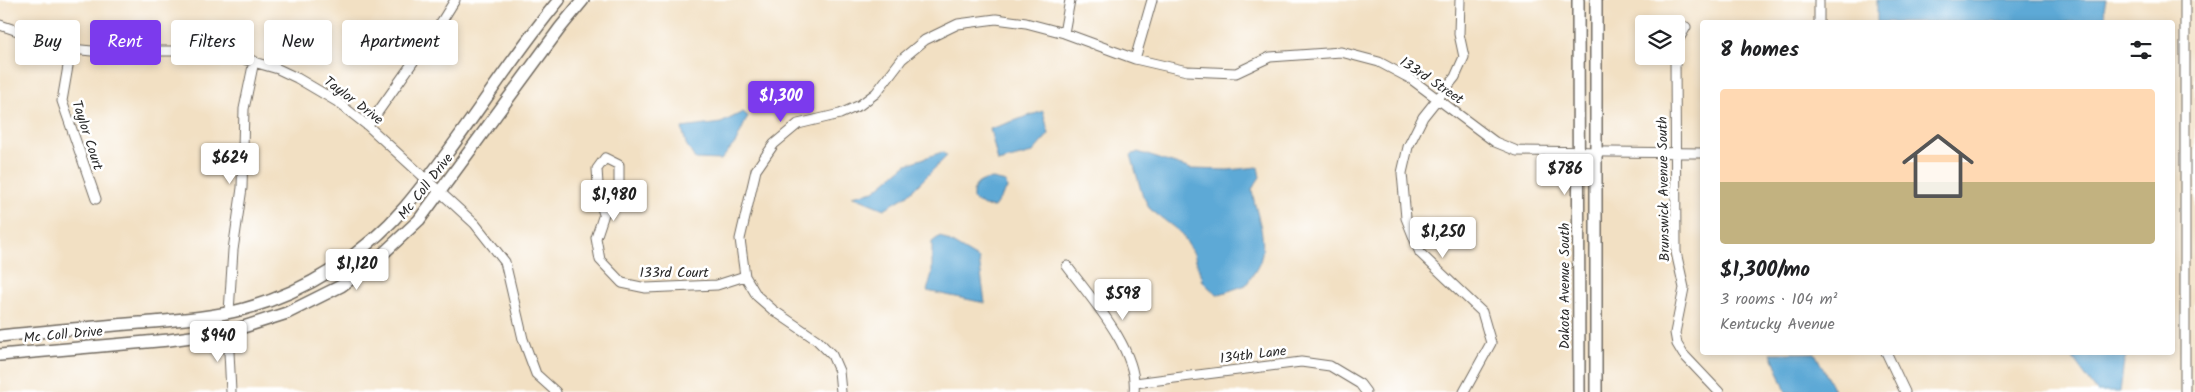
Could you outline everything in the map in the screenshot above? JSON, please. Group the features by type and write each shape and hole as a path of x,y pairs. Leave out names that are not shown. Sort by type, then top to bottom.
{"main road":[{"name":"Mc Coll Drive","path":"0,336 188,319 229,312 264,302 300,287 330,271 379,233 405,207 427,180 559,0"},
{"name":"Mc Coll Drive","path":"0,355 228,332 287,313 341,286 390,249 419,220 555,34 583,0"},
{"name":"Dakota Avenue South","path":"1578,0 1579,392"},
{"path":"1596,0 1596,392"}],"street":[{"path":"368,126 455,0"},
{"path":"1064,33 1070,0"},
{"path":"1135,59 1152,0"},
{"path":"1460,0 1459,34 1464,57 1455,77 1423,117 1408,147 1402,173 1406,218 1420,253 1482,312 1491,343 1464,392"},
{"path":"1818,20 1819,0"},
{"path":"2185,0 2185,392"},
{"name":"133rd Street","path":"745,276 740,239 756,170 774,144 798,124 840,114 860,105 876,93 902,59 925,40 958,24 996,19 1026,23 1064,33 1135,59 1187,71 1236,74 1270,56 1341,52 1379,62 1411,79 1495,142 1517,151 1578,150 1700,153"},
{"name":"Taylor Drive","path":"0,25 15,30"},
{"name":"Taylor Drive","path":"80,49 171,51"},
{"name":"Taylor Drive","path":"254,61 284,72 318,89 368,126 475,224 505,262 523,339 536,374 556,392"},
{"name":"Taylor Court","path":"68,65 62,101 96,198"},
{"path":"229,312 233,250 243,180 244,109 253,65"},
{"name":"Brunswick Avenue South","path":"1675,65 1676,252 1684,288 1674,333 1677,344 1683,354 1720,392"},
{"path":"2185,143 2195,143"},
{"name":"133rd Court","path":"604,214 599,199 597,169 605,158 619,165 619,187 604,214 596,238 600,260 622,283 646,288 717,285 745,276"},
{"path":"1067,266 1113,327 1127,356 1134,388"},
{"path":"745,276 757,296 773,310 817,340 832,355 839,372 841,392"},
{"path":"228,332 230,392"},
{"path":"1887,355 1905,392"},
{"name":"134th Lane","path":"1134,388 1301,362 1330,366 1360,384 1366,392"}],"water":[{"path":"1877,0 2106,0 2104,10 2106,20 1877,20"},
{"path":"1043,111 1049,134 1032,153 998,162 990,129"},
{"path":"743,112 748,116 736,142 721,160 695,159 686,144 682,128 721,123"},
{"path":"942,152 947,156 908,195 884,209 852,196 874,191 907,164"},
{"path":"1138,152 1191,169 1228,170 1258,167 1260,177 1252,189 1263,240 1259,265 1246,285 1217,295 1203,282 1194,254 1181,233 1150,209 1142,194 1131,155"},
{"path":"993,179 1006,182 1007,189 994,207 984,206 973,199 975,186 984,180"},
{"path":"940,236 979,259 985,303 927,291 932,273 932,242"},
{"path":"1772,355 1816,355 1835,392 1786,392"},
{"path":"2127,355 2124,361 2120,392 2097,392 2073,359 2075,356"}]}
